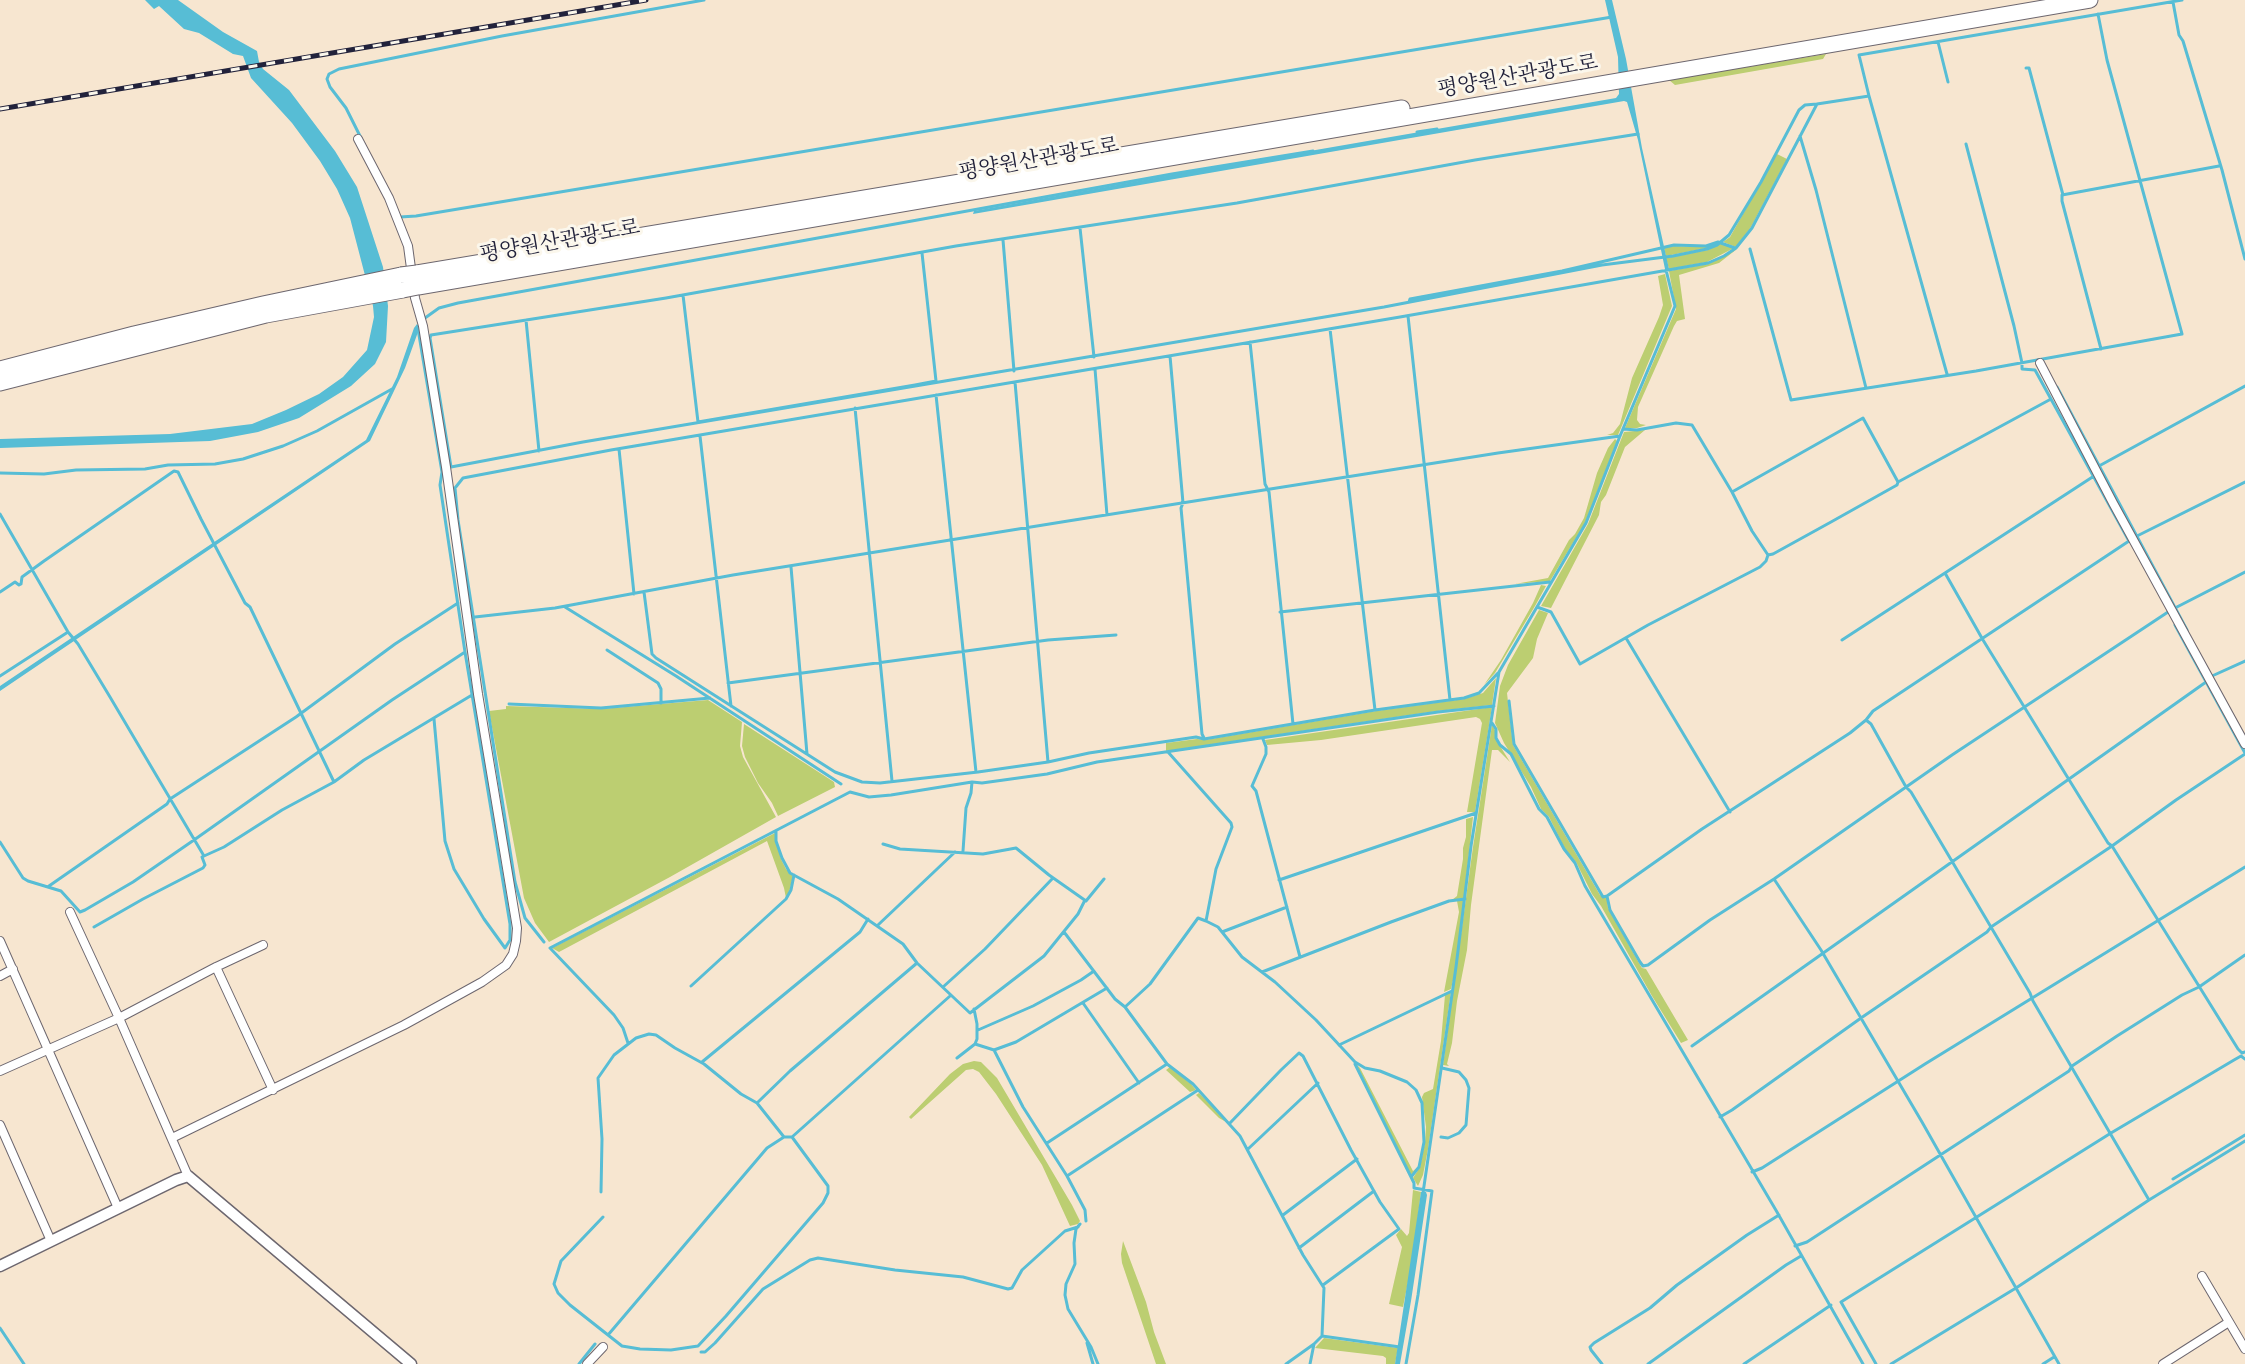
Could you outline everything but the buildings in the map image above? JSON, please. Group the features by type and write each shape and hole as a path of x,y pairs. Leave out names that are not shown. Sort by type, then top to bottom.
{"highway":[{"path":"1637,73 2035,0"},
{"name":"평양원산관광도로","path":"0,383 395,284 1637,73 2090,0"},
{"path":"0,369 134,334 361,291"}],"street":[{"path":"172,1138 404,1025 482,982 506,965 513,954 516,941 517,928 478,694 446,467 423,326 415,298 408,246 389,198 358,139"},
{"path":"2040,363 2112,503 2245,744"},
{"path":"70,912 188,1176 411,1364"},
{"path":"0,941 118,1208"},
{"path":"0,1071 119,1018 216,967 264,945"},
{"path":"216,967 273,1090"},
{"path":"0,976 14,969"},
{"path":"0,1125 51,1241"},
{"path":"0,1266 188,1176"},
{"path":"2202,1276 2245,1349"},
{"path":"2163,1364 2229,1322"},
{"path":"587,1364 603,1347"}],"green space":[{"path":"1826,54 1823,59 1675,85 1669,80"},
{"path":"1777,154 1787,159 1751,227 1736,247 1723,242 1730,237"},
{"path":"1719,242 1707,248 1666,256 1664,248 1706,247"},
{"path":"1721,243 1734,248 1707,262 1669,269 1666,258 1708,250"},
{"path":"1737,249 1719,263 1679,275 1685,319 1677,321 1674,326 1638,407 1637,420 1640,424 1646,425 1625,428 1676,309 1669,271 1708,264"},
{"path":"1665,274 1672,306 1618,435 1607,435 1613,433 1620,424 1632,378 1659,317 1663,305 1658,276"},
{"path":"1645,430 1625,447 1601,502 1599,515 1551,608 1541,606 1588,524 1624,432"},
{"path":"1615,439 1617,441 1585,523 1550,581 1515,584 1548,578 1584,518 1597,473 1608,448"},
{"path":"1541,585 1546,586 1535,606 1495,673 1484,685 1501,660"},
{"path":"1539,610 1548,613 1537,639 1533,658 1507,693 1513,745 1600,895 1607,898 1608,908 1639,963 1642,968 1646,969 1688,1040 1681,1043 1592,894 1576,862 1565,849 1549,817 1541,809 1495,723 1500,686 1508,665"},
{"path":"1496,678 1492,705 1166,751 1166,743 1205,740 1376,711 1464,699 1483,693"},
{"path":"708,700 742,722 740,746 743,757 776,817 549,942 535,923 524,898 489,711 506,709 506,706 601,709"},
{"path":"1492,707 1475,812 1467,812 1482,723 1476,717 1321,740 1267,745 1265,740"},
{"path":"744,724 834,782 835,787 778,816 745,757 742,746"},
{"path":"1492,725 1495,738 1510,762 1498,750 1492,750 1467,950 1447,1064 1449,1066 1443,1065"},
{"path":"1473,817 1464,898 1452,900 1457,896 1466,837 1466,819"},
{"path":"775,833 781,859 793,876 786,898 767,841 559,952 552,948"},
{"path":"1457,901 1464,901 1456,968 1451,989 1444,992 1459,912"},
{"path":"1451,992 1428,1149 1423,1175 1418,1186 1413,1178 1420,1167 1425,1142 1426,1127 1422,1097 1424,1093 1433,1089 1441,1041 1445,995"},
{"path":"981,1062 997,1078 1072,1205 1080,1221 1078,1224 1070,1226 1042,1165 979,1072 973,1069 966,1070 911,1119 909,1117 950,1074 963,1064"},
{"path":"1356,1064 1413,1171 1418,1167 1411,1175"},
{"path":"1170,1067 1196,1090 1190,1092 1166,1070"},
{"path":"1199,1093 1228,1123 1219,1118 1196,1095"},
{"path":"1413,1190 1421,1192 1412,1262 1403,1307 1389,1304 1402,1247 1396,1235 1401,1229 1407,1236 1409,1233"},
{"path":"1123,1241 1166,1364 1156,1364 1122,1263"},
{"path":"1324,1338 1398,1348 1395,1364 1386,1364 1386,1358 1383,1356 1315,1348"}],"water":[{"path":"145,0 178,0 223,32 257,51 263,69 289,90 335,151 357,187 383,267 388,306 386,342 375,364 351,386 299,418 258,432 210,441 0,448 0,439 170,434 252,424 319,394 343,377 367,350 374,317 373,306 350,218 337,189 320,161 292,123 251,78 243,56 233,54 199,33 184,29 159,6 154,9"},
{"path":"1605,0 1612,0 1669,269 1665,269 1638,140 1627,102 1624,101 973,214 974,211 1177,174 1616,98 1619,94 1618,57"},
{"path":"417,324 420,328 405,368 370,441 0,691 0,686 366,440 397,377"},
{"path":"1421,1192 1426,1192 1427,1195 1411,1301 1400,1364 1395,1364"}],"waterway":[{"path":"361,138 346,108 330,87 327,79 329,74 339,69 502,36 704,0"},
{"path":"544,942 525,918 515,882 458,520 455,488 463,478 611,450 1708,263 1736,248 1752,228 1817,104 1869,96 1859,55 2182,0"},
{"path":"2173,2 2179,35 2183,41 2222,170 2245,259"},
{"path":"1750,249 1791,400 1976,371 2182,334 2107,60 2098,14"},
{"path":"400,217 1612,17"},
{"path":"1938,42 1948,82"},
{"path":"2026,68 2029,68 2063,195"},
{"path":"1869,96 1947,374"},
{"path":"1638,134 1475,160 1237,203 956,246 666,298 431,335 451,467 583,442 1384,307 1602,265 1707,249 1717,245 1729,235 1761,182 1799,110 1805,105 1817,104"},
{"path":"1417,132 1437,129"},
{"path":"1800,136 1866,388"},
{"path":"1966,144 2014,326 2022,369 2035,370 2129,541"},
{"path":"425,318 439,308 458,303 1172,174 1313,151"},
{"path":"2101,349 2062,195 2219,166"},
{"path":"1080,228 1094,357"},
{"path":"1003,240 1014,371"},
{"path":"1409,302 1410,299 1562,271 1674,245 1706,246 1718,242 1735,248"},
{"path":"683,295 698,422 915,385 936,381 922,253"},
{"path":"1423,1193 1471,846 1499,672 1586,523 1675,306 1666,270"},
{"path":"1408,316 1450,700"},
{"path":"526,320 539,451"},
{"path":"418,329 442,472 440,485 465,652 510,924 510,940 505,948 484,919 454,869 445,841 434,719"},
{"path":"1330,329 1375,710"},
{"path":"1250,342 1265,484 1269,492 1293,724"},
{"path":"1170,356 1183,503 1181,508 1204,738"},
{"path":"1095,369 1107,515"},
{"path":"1015,382 1048,762"},
{"path":"2099,466 2245,386"},
{"path":"2057,387 2187,630"},
{"path":"0,473 44,474 76,470 145,469 168,465 215,464 243,459 283,446 317,431 392,389"},
{"path":"936,395 976,772"},
{"path":"1732,492 1863,418 1898,482 2051,399"},
{"path":"855,408 892,781"},
{"path":"1623,429 1637,430 1676,423 1692,425 1768,555 1897,485 1898,482"},
{"path":"700,436 731,706"},
{"path":"475,617 555,608 733,575 1498,453 1620,436"},
{"path":"619,449 634,594"},
{"path":"0,592 15,582 21,584 22,577 44,561 174,471 178,472 245,603 250,607 334,782"},
{"path":"1842,640 2094,476"},
{"path":"2137,536 2245,482"},
{"path":"0,514 68,632 78,644 204,856"},
{"path":"1866,720 1873,711 2129,541"},
{"path":"1537,607 1551,612 1580,664 1648,625 1760,567 1768,555"},
{"path":"791,567 807,754"},
{"path":"2175,608 2245,572"},
{"path":"1945,573 1983,640 2108,843 2238,1049 2242,1053 2245,1052"},
{"path":"1280,612 1550,582"},
{"path":"644,592 652,654 656,658 835,772 862,782 880,783 978,772 1048,762 1089,753 1196,737 1204,739 1375,710 1464,698 1479,693 1498,673"},
{"path":"49,886 167,804 170,799 296,717 395,644 458,603"},
{"path":"565,607 676,676 841,784"},
{"path":"1607,896 1610,910 1640,962 1643,966 1648,965 1952,755 2168,612"},
{"path":"2175,625 2245,753"},
{"path":"0,676 68,632"},
{"path":"728,683 1048,640 1116,635"},
{"path":"1626,638 1730,812"},
{"path":"607,650 658,683 661,689 661,703"},
{"path":"0,842 23,878 61,891 80,912 85,910 133,882 392,700 465,652"},
{"path":"2212,676 2245,661"},
{"path":"1692,1046 2206,682"},
{"path":"94,927 203,868 205,865 202,857 224,847 282,810 334,782 364,760 472,695"},
{"path":"509,704 601,708 710,698"},
{"path":"1509,701 1514,744 1603,897 1702,829 1850,733 1866,720 1871,724 1906,787 2030,993 2149,1200 2245,1141"},
{"path":"628,1043 623,1028 614,1015 550,948 850,792 869,797 972,782 982,783 1047,774 1097,762 1438,712 1494,706"},
{"path":"1492,723 1500,745 1511,754 1539,809 1547,817 1564,849 1575,863 1585,886 1777,1212 1863,1364"},
{"path":"1263,739 1266,754 1252,786 1256,791 1300,957"},
{"path":"1168,752 1231,823 1232,827 1216,869 1206,921 1218,927 1242,957 1275,982 1316,1020 1355,1062 1365,1068 1380,1071 1407,1082 1416,1090 1422,1103 1424,1142 1419,1167 1411,1177"},
{"path":"1720,1117 1991,927 2245,754"},
{"path":"963,851 966,808 972,782"},
{"path":"1279,880 1476,813"},
{"path":"776,831 776,841 790,873 838,899 903,944 917,963 970,1013 1044,956 1078,914 1085,900"},
{"path":"883,844 900,849 983,854 1016,848 1086,901 1104,879"},
{"path":"878,925 955,852"},
{"path":"1752,1172 1762,1168 1925,1064 2245,867"},
{"path":"691,986 786,899 791,890 794,875"},
{"path":"943,987 985,949 1053,878"},
{"path":"1774,879 1821,950 1922,1122 2059,1364"},
{"path":"1262,972 1449,901 1465,899"},
{"path":"1222,932 1287,907"},
{"path":"1064,932 1115,999 1125,1007 1150,984 1198,918 1206,921"},
{"path":"702,1062 860,932 868,919"},
{"path":"1795,1246 1807,1242 2069,1071 2072,1066 2117,1036 2182,995 2199,987 2245,955"},
{"path":"757,1103 790,1071 917,963"},
{"path":"978,1030 1033,1006 1094,971"},
{"path":"975,1044 994,1050 1016,1042 1107,988"},
{"path":"1339,1045 1452,991"},
{"path":"792,1137 950,996"},
{"path":"1083,1003 1139,1083"},
{"path":"1125,1007 1167,1064 1193,1084 1240,1136 1303,1255 1324,1288 1322,1336 1400,1347"},
{"path":"957,1058 975,1044 977,1039 974,1009"},
{"path":"601,1192 602,1139 598,1078 614,1055 636,1038 649,1034 656,1035 704,1064 741,1094 757,1103 784,1137 792,1137 828,1186 828,1193 823,1203 698,1346 671,1350 640,1349 622,1346 608,1335 767,1148 784,1137"},
{"path":"994,1050 1023,1107 1067,1176 1085,1210 1086,1221"},
{"path":"1230,1123 1299,1053 1303,1056 1351,1150 1380,1202 1399,1229 1323,1285"},
{"path":"1876,1364 1841,1302 2111,1133 2241,1056 2245,1059"},
{"path":"1047,1143 1167,1064"},
{"path":"1355,1064 1414,1183 1414,1188 1432,1191 1406,1364"},
{"path":"1441,1137 1448,1138 1459,1133 1466,1125 1469,1088 1459,1072 1442,1068"},
{"path":"1248,1149 1318,1083"},
{"path":"1067,1176 1198,1090"},
{"path":"2173,1179 2245,1135"},
{"path":"1283,1215 1357,1159"},
{"path":"1299,1248 1374,1191"},
{"path":"1891,1364 2016,1288 2149,1200"},
{"path":"1602,1364 1591,1350 1590,1347 1594,1343 1650,1308 1677,1285 1779,1215"},
{"path":"603,1217 561,1261 554,1284 558,1293 570,1305 608,1335"},
{"path":"1080,1224 1076,1229 1074,1243 1075,1264 1066,1284 1065,1295 1068,1309 1091,1347 1098,1364"},
{"path":"701,1352 705,1352 715,1343 763,1289 810,1260 818,1258 895,1270 963,1277 1008,1289 1012,1288 1022,1270 1065,1231 1078,1227"},
{"path":"1648,1364 1801,1256"},
{"path":"1744,1364 1831,1305"},
{"path":"0,1328 24,1364"},
{"path":"1314,1344 1322,1336"},
{"path":"1087,1343 1093,1364"},
{"path":"579,1364 595,1344"},
{"path":"1286,1364 1314,1344 1310,1364"},
{"path":"2043,1364 2054,1357"}],"railway":[{"path":"0,109 646,0"}]}
